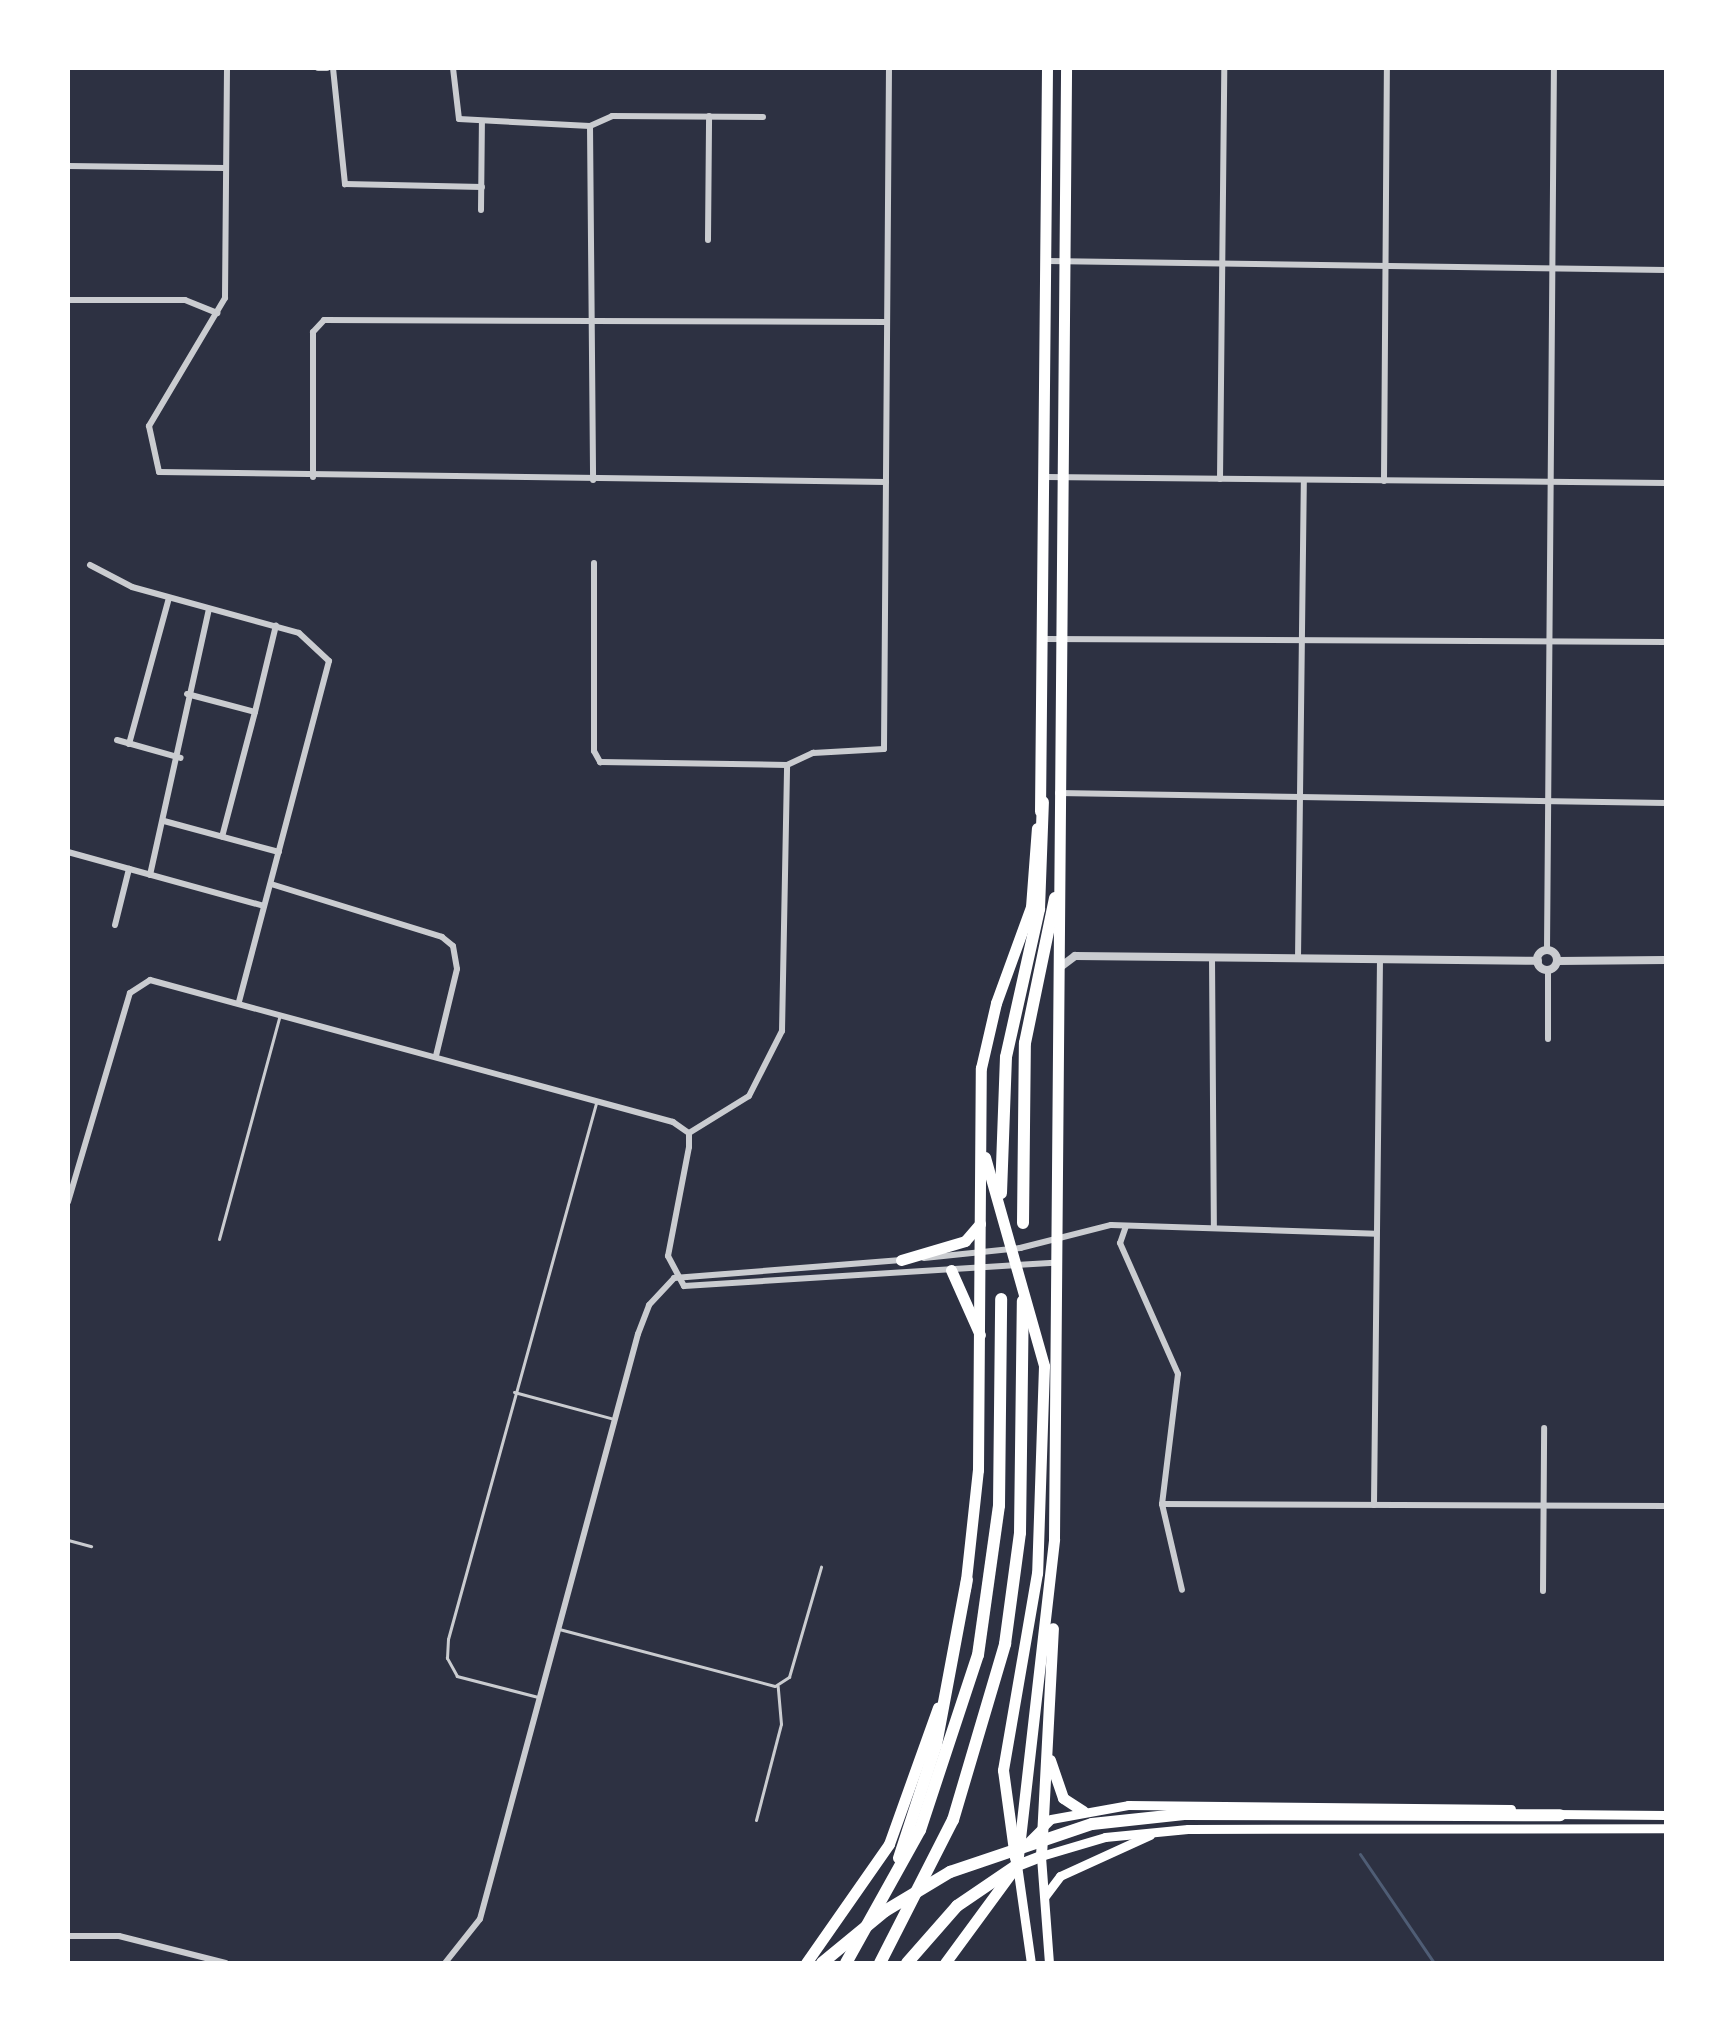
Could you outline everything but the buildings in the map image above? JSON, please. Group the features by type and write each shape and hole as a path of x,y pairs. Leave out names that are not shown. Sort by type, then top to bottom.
{"highway":[{"path":"1001,1193 1006,1057 1039,909 1045,639 1047,68"},
{"path":"907,1963 957,1906 1017,1863 1041,1856 1052,1600 1053,1237 1059,969 1055,898 1066,68"},
{"path":"883,1903 936,1745 967,1580 983,1267 979,1121 985,1045 1028,920 1043,802"},
{"path":"1023,1223 1025,1043 1055,898"},
{"path":"979,1121 990,1181 1010,1249 1022,1264 1040,1340 1042,1525 1003,1783 1017,1863"},
{"path":"901,1260 965,1241 980,1224"},
{"path":"951,1270 980,1336"},
{"path":"846,1963 883,1903 942,1777 978,1655 999,1506 1001,1299"},
{"path":"880,1963 948,1832 988,1716 1014,1590 1023,1412 1023,1301"},
{"path":"814,1960 873,1873 911,1795 967,1580"},
{"path":"945,1963 1017,1863 1052,1600"},
{"path":"1047,1743 1059,1793 1083,1811"},
{"path":"814,1960 925,1886 1037,1837 1139,1817 1560,1815"}],"main road":[{"path":"1031,1963 1017,1863 1041,1825 1083,1811 1322,1805 1560,1815 1666,1815"},
{"path":"1049,1963 1041,1856 1161,1830 1666,1828"},
{"path":"1044,1900 1060,1876 1161,1830"}],"street":[{"path":"227,68 225,298 149,426 154,467 168,476 886,482"},
{"path":"318,68 327,68"},
{"path":"333,68 345,184 482,187"},
{"path":"453,68 454,114 482,121 590,126 612,116 763,117"},
{"path":"594,563 594,751 606,765 787,765 813,753 884,749 889,68"},
{"path":"1220,479 1224,68"},
{"path":"1384,481 1387,68"},
{"path":"1538,961 1547,950 1554,68"},
{"path":"708,240 709,116"},
{"path":"481,210 482,121"},
{"path":"590,126 593,480"},
{"path":"68,166 225,168"},
{"path":"1048,261 1222,266 1666,270"},
{"path":"68,300 185,300 218,313"},
{"path":"313,477 316,324 886,322"},
{"path":"1046,477 1666,483"},
{"path":"1298,959 1304,480"},
{"path":"90,565 169,598 276,625 319,646 328,670 239,1002"},
{"path":"129,744 169,598"},
{"path":"150,875 181,758 187,694 209,609"},
{"path":"222,837 276,625"},
{"path":"1045,639 1666,642"},
{"path":"187,694 255,712"},
{"path":"117,740 181,758"},
{"path":"674,1278 668,1245 689,1133 749,1096 780,1041 787,765"},
{"path":"1057,793 1666,803"},
{"path":"164,821 279,852"},
{"path":"68,852 264,906"},
{"path":"115,925 129,869"},
{"path":"271,884 442,937 453,946 457,969 436,1056"},
{"path":"1059,941 1075,956"},
{"path":"1547,950 1557,961"},
{"path":"1059,969 1075,956 1538,961 1548,969"},
{"path":"1212,958 1214,1227"},
{"path":"1374,1505 1380,959"},
{"path":"1548,1039 1548,969 1557,961 1666,960"},
{"path":"68,1202 137,983 239,1002 597,1099 689,1133"},
{"path":"1126,1226 1120,1243 1178,1374 1162,1504 1182,1590"},
{"path":"445,1963 480,1919 614,1419 649,1305 674,1278 1010,1249 1053,1237 1126,1226 1376,1234"},
{"path":"674,1278 701,1289 1054,1263"},
{"path":"1543,1591 1544,1428"},
{"path":"1162,1504 1666,1506"},
{"path":"68,1936 119,1936 226,1963"}],"lane":[{"path":"219,1239 280,1013"},
{"path":"540,1697 457,1676 447,1658 514,1392 597,1099"},
{"path":"514,1392 614,1419"},
{"path":"68,1540 91,1546"},
{"path":"778,1686 789,1677 821,1567"},
{"path":"559,1629 778,1686"},
{"path":"756,1820 781,1724 778,1686"}],"waterway":[{"path":"1360,1854 1434,1963"}]}
